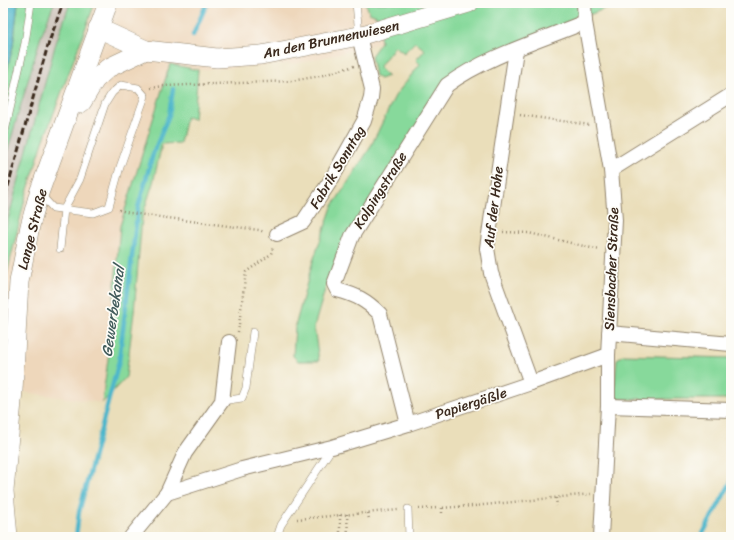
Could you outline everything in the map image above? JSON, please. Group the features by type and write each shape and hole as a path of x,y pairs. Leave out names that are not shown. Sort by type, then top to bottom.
{"street":[{"name":"Lange Straße","path":"8,537 4,491 9,359 19,282 30,226 39,193 108,3"},
{"name":"An den Brunnenwiesen","path":"98,28 146,50 217,58 261,55 359,36 469,3"},
{"name":"Siensbacher Straße","path":"584,3 585,22 611,170 615,220 608,355 608,406 601,537"},
{"name":"Kolpingstraße","path":"408,424 380,314 368,302 337,290 334,284 352,236 447,85 460,75 585,22"},
{"name":"Fabrik Sonntag","path":"277,234 303,222 350,149 364,121 371,98 372,89 359,36"},
{"path":"69,110 82,102 95,80 108,68 132,55 146,50"},
{"name":"Auf der Hohe","path":"516,50 487,248 491,273 531,383"},
{"path":"611,170 731,94"},
{"path":"610,333 731,344"},
{"path":"130,537 167,493 185,454 222,400 229,342"},
{"name":"Papiergäßle","path":"167,493 242,469 332,448 531,383 608,355"},
{"path":"608,406 731,410"}],"lane":[{"path":"3,140 25,43 31,3"},
{"path":"356,3 359,36"},
{"path":"39,193 53,208 64,209 93,213 109,207 120,167 145,96 138,88 121,85 112,93 105,104 80,178 64,209 60,249"},
{"path":"222,400 242,398 246,388 253,332"},
{"path":"277,537 281,525 332,448"},
{"path":"408,510 409,537"}],"path":[{"path":"141,91 162,86 291,81 320,76 366,62"},
{"path":"506,113 604,127"},
{"path":"130,213 259,230 277,234 271,254 246,272 239,330 229,342"},
{"path":"489,232 529,233 613,253"},
{"path":"295,519 499,504 603,493"},
{"path":"556,498 557,506"},
{"path":"499,504 500,508"},
{"path":"442,508 442,514"},
{"path":"368,513 368,520"},
{"path":"347,514 348,537"},
{"path":"340,515 340,537"},
{"path":"310,518 311,523"}],"shaded area":[{"path":"54,3 70,3 55,46 3,238 3,166 41,35"},
{"path":"95,3 366,3 367,7 377,16 381,42 363,48 299,63 198,70 170,64 147,142 118,263 110,344 102,403 23,392 3,392 3,342 6,278 25,199 43,142"}],"green space":[{"path":"18,3 54,3 41,36 3,166 3,86 13,46"},
{"path":"70,3 95,3 43,142 25,199 6,278 3,342 3,238 55,46"},
{"path":"366,3 619,3 506,48 458,70 348,234 326,286 314,327 319,361 298,361 293,356 295,327 312,264 332,207 370,148 395,96 420,64 416,60 425,50 415,42 404,53 395,46 379,67 388,76 380,79 375,76 371,56 381,42 377,16 369,13"},
{"path":"170,64 198,70 194,119 186,117 180,143 162,144 153,183 142,217 134,312 126,377 102,403 110,344 120,226"},
{"path":"623,355 731,358 731,399 616,399 614,394 617,359"}],"water":[{"path":"3,3 18,3 13,46 3,86"}],"waterway":[{"name":"Gewerbekanal","path":"193,35 207,3"},
{"name":"Gewerbekanal","path":"76,537 79,512 119,361 138,208 153,154 169,115 173,89"},
{"path":"701,537 731,482"}],"railway":[{"path":"3,204 48,45 63,3"}]}
